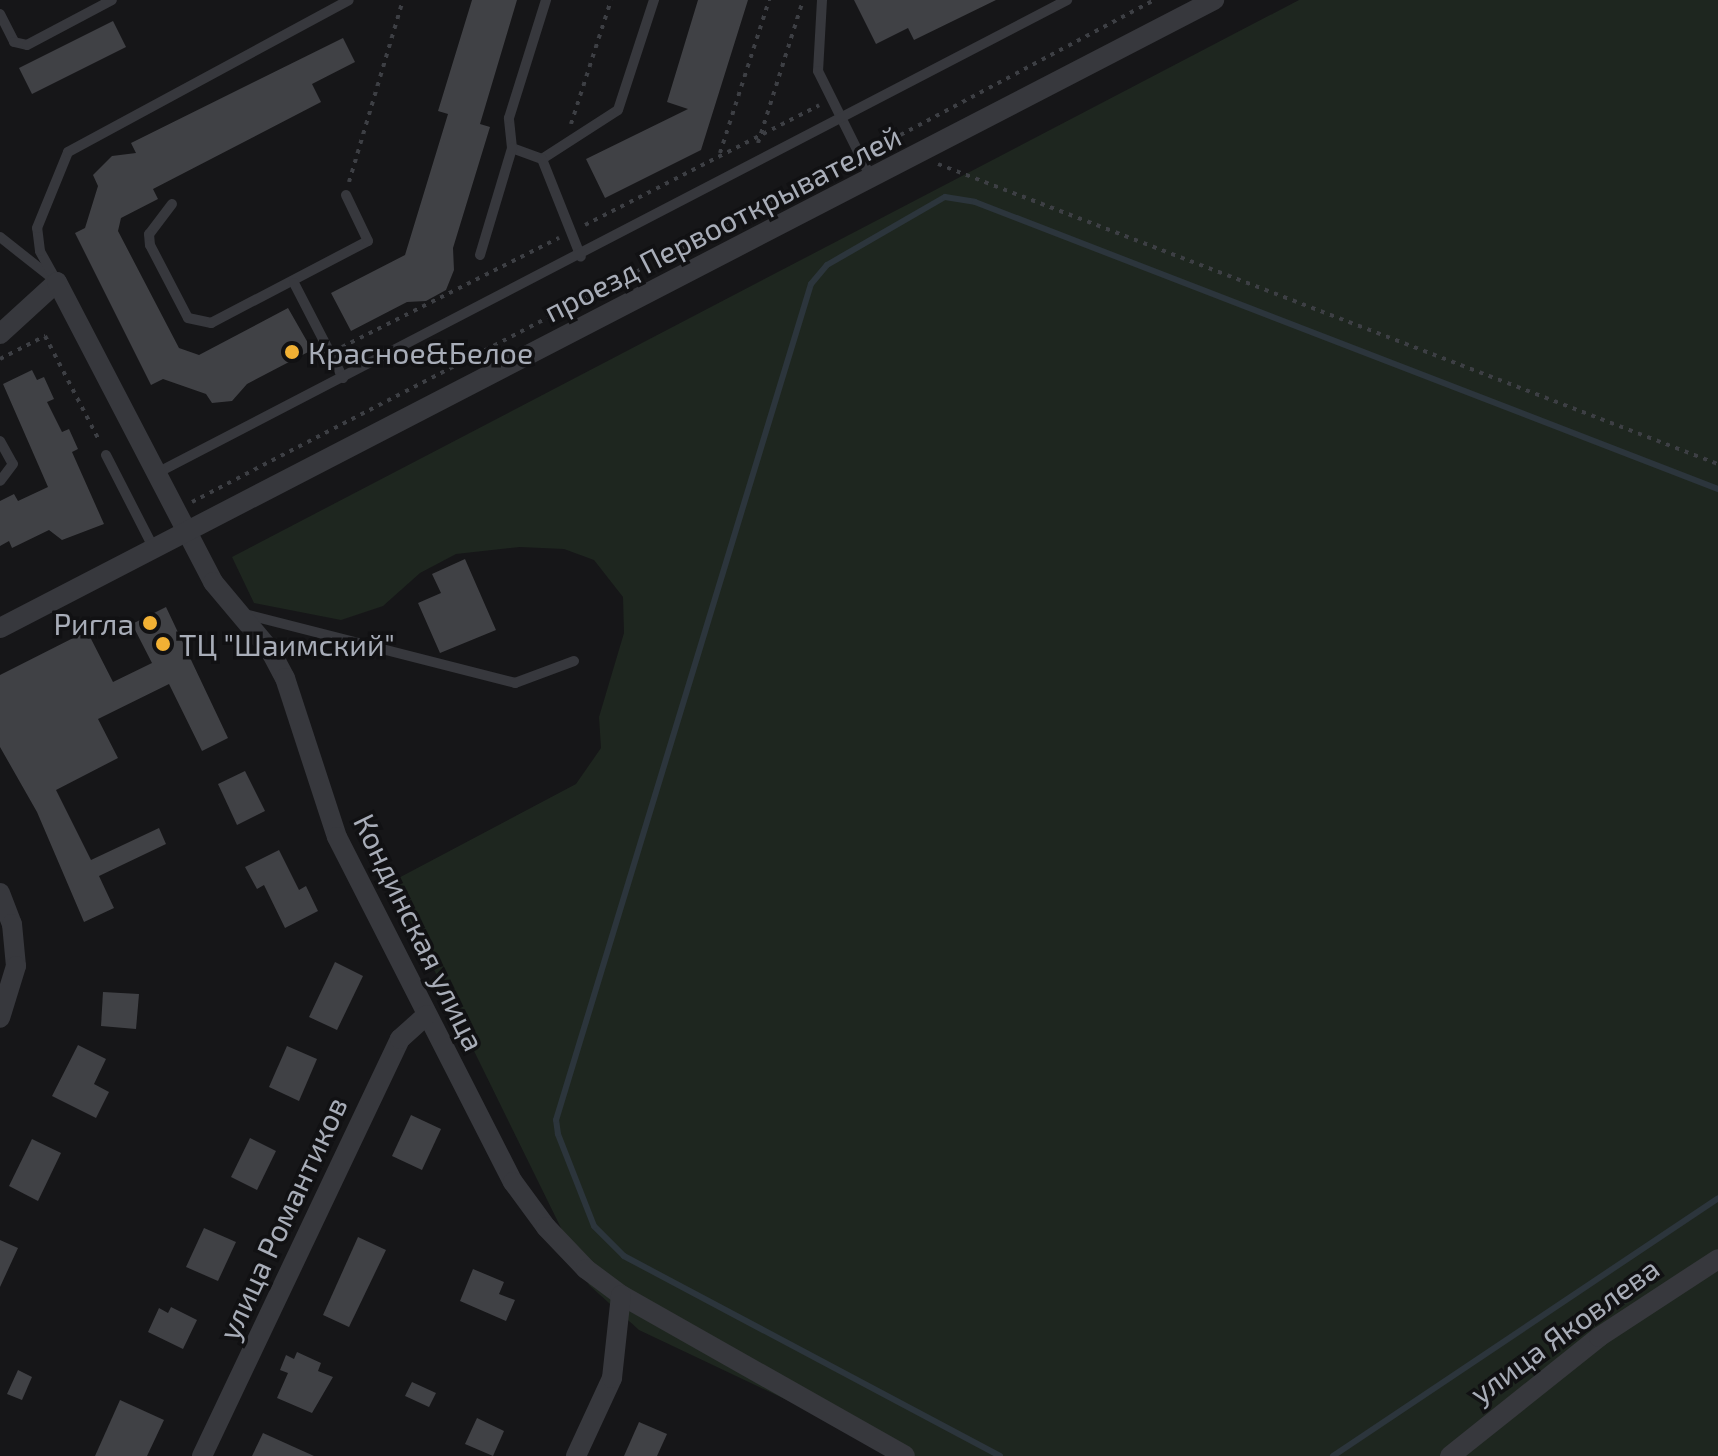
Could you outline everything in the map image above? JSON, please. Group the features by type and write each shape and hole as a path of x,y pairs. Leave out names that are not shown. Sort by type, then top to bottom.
{"street":[{"name":"проезд Первооткрывателей","path":"0,628 187,535 1214,0"},
{"name":"Кондинская улица","path":"57,282 213,582 285,678 337,837 525,1199 586,1269 621,1295 905,1456"},
{"path":"0,334 57,282"},
{"path":"0,893 12,924 16,966 0,1018"},
{"name":"улица Романтиков","path":"202,1456 400,1039 427,1015"},
{"name":"улица Яковлева","path":"1450,1456 1587,1345 1718,1259"},
{"path":"576,1456 612,1378 621,1295"}],"lane":[{"path":"0,14 14,42 27,45 112,0"},
{"path":"57,282 40,251 37,228 68,152 349,0"},
{"path":"480,255 512,148 509,118 546,0"},
{"path":"542,159 618,110 625,99 654,0"},
{"path":"822,0 818,71 872,179"},
{"path":"155,474 581,257 1067,0"},
{"path":"512,148 542,159 581,257"},
{"path":"172,204 149,234 150,245 188,318 211,323 294,283 368,241 346,195"},
{"path":"0,237 28,256 57,282"},
{"path":"28,256 40,251"},
{"path":"294,283 343,378"},
{"path":"0,441 13,464 0,481"},
{"path":"106,455 155,551"},
{"path":"239,613 515,683 574,661"}],"path":[{"path":"346,195 403,0"},
{"path":"565,144 611,0"},
{"path":"720,153 769,0"},
{"path":"737,174 758,145 803,0"},
{"path":"173,509 860,156 1154,0"},
{"path":"917,156 1718,464"},
{"path":"0,359 45,336 106,455"}],"shaded area":[{"path":"1299,0 1718,0 1718,1456 905,1456 639,1330 589,1285 391,882 576,784 601,748 599,717 624,633 623,597 594,560 564,549 520,547 456,554 420,573 383,606 341,620 254,603 232,557"}],"building":[{"path":"472,0 517,0 480,124 490,127 453,248 454,270 446,290 426,301 407,302 351,331 331,293 405,255 448,114 438,111"},
{"path":"698,0 748,0 701,150 605,198 586,159 688,109 667,102"},
{"path":"854,0 996,0 914,40 908,28 876,44"},
{"path":"113,21 126,47 32,94 19,68"},
{"path":"343,38 355,62 312,84 321,102 153,189 158,199 121,218 118,231 179,348 199,355 288,308 312,350 247,384 232,401 212,403 206,394 163,379 151,385 75,233 85,228 98,186 93,175 112,156 136,153 131,143"},
{"path":"32,370 37,380 44,377 54,399 47,402 62,432 69,429 78,449 72,452 104,524 62,540 49,530 12,548 9,541 0,546 0,501 14,494 18,501 48,487 3,384"},
{"path":"465,559 496,630 440,653 418,603 441,593 432,574"},
{"path":"166,607 228,738 202,751 169,684 98,719 118,758 56,790 91,860 159,828 166,844 99,876 114,908 84,922 37,812 0,747 0,675 87,631 113,682 152,663 132,624"},
{"path":"245,771 265,811 237,825 218,784"},
{"path":"279,850 299,890 306,886 318,911 285,928 264,885 257,889 245,867"},
{"path":"335,962 363,976 337,1030 309,1017"},
{"path":"103,992 139,994 136,1029 101,1026"},
{"path":"78,1045 106,1059 94,1084 109,1092 96,1118 52,1096"},
{"path":"287,1046 317,1059 299,1101 269,1087"},
{"path":"411,1115 441,1129 422,1170 392,1156"},
{"path":"250,1138 276,1151 257,1190 231,1177"},
{"path":"32,1139 61,1153 38,1201 9,1186"},
{"path":"204,1228 236,1242 218,1281 186,1267"},
{"path":"358,1237 386,1250 349,1327 323,1315"},
{"path":"0,1240 18,1248 0,1287"},
{"path":"473,1269 504,1282 499,1294 515,1300 506,1321 460,1301"},
{"path":"171,1307 197,1320 183,1349 148,1332 159,1308 168,1313"},
{"path":"297,1352 321,1363 318,1371 333,1377 312,1413 277,1398 288,1373 280,1370 286,1355 294,1359"},
{"path":"18,1370 32,1377 22,1400 7,1394"},
{"path":"412,1382 436,1393 429,1407 405,1396"},
{"path":"120,1400 164,1420 147,1456 95,1456"},
{"path":"477,1418 504,1431 493,1456 465,1444"},
{"path":"639,1422 667,1434 657,1456 624,1456"},
{"path":"263,1433 314,1456 252,1456"}],"waterway":[{"path":"1000,1456 624,1256 594,1226 558,1134 556,1120 811,284 827,265 945,197 975,202 1718,489"},
{"path":"1333,1456 1718,1198"}],"place":[{"name":"Красное&Белое","path":"292,352"},
{"name":"Ригла","path":"150,623"},
{"name":"ТЦ \"Шаимский\"","path":"163,644"}]}
